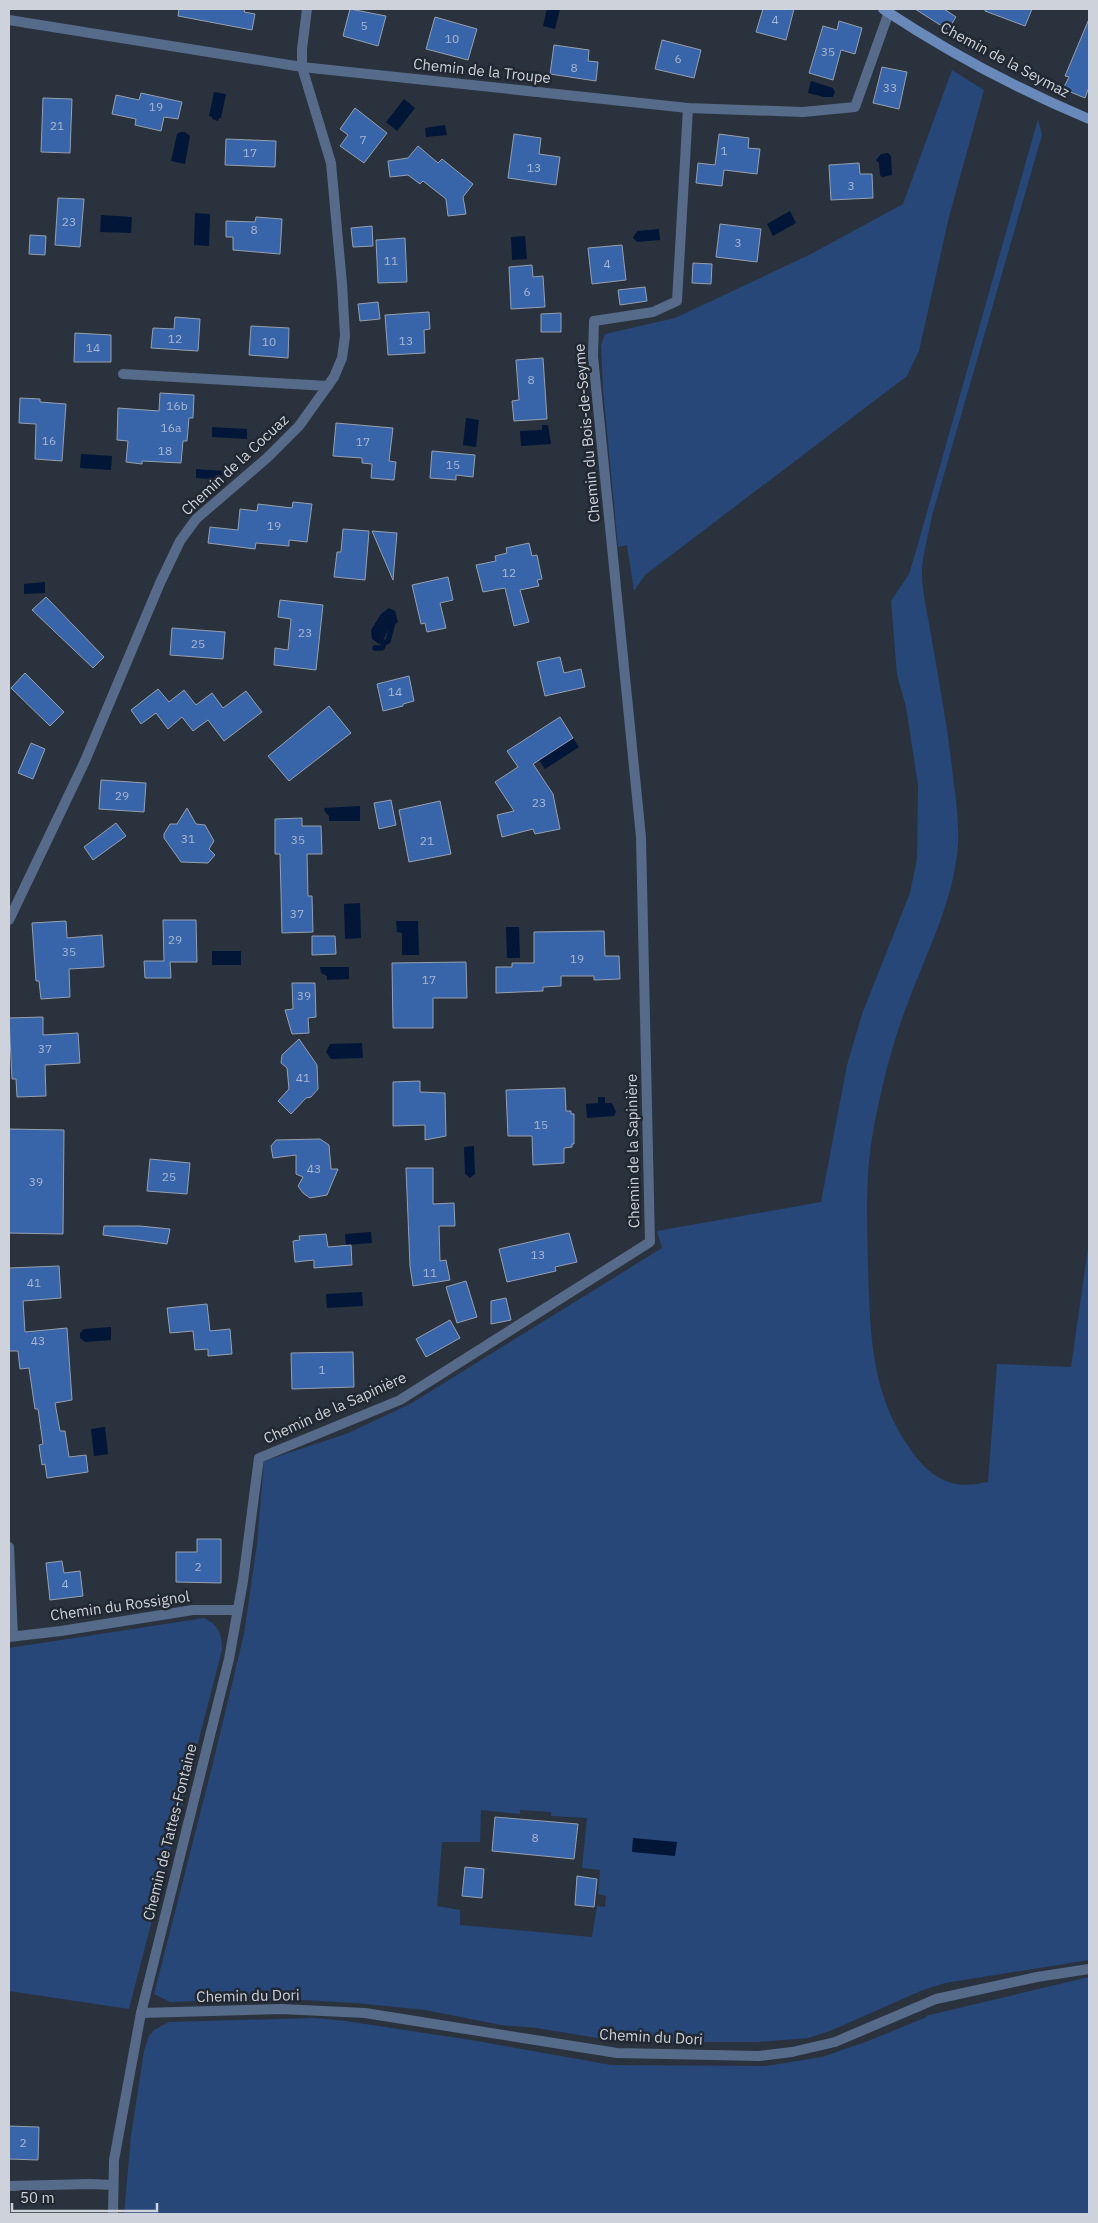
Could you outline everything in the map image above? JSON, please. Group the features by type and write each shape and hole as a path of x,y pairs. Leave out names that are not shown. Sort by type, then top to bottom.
{"street":[{"name":"Chemin de la Cocuaz","path":"9,920 86,761 160,583 180,541 196,519 267,458 299,426 334,377 344,351 342,284 331,164 302,67 302,49 307,9"},
{"name":"Chemin de la Troupe","path":"9,20 302,67 688,108 803,112 855,107 886,11"},
{"name":"Chemin de la Seymaz","path":"886,11 960,57 1047,102 1089,119"},
{"name":"Chemin du Bois-de-Seyme","path":"626,702 595,379 594,321 653,312 677,301 688,108"},
{"path":"123,374 328,386"},
{"name":"Chemin de la Sapinière","path":"259,1458 400,1400 650,1242 641,837 626,702"},
{"name":"Chemin de Tattes-Fontaine","path":"113,2214 114,2160 141,2013 229,1659 236,1610 243,1581 259,1458"},
{"path":"9,1547 11,1636"},
{"name":"Chemin du Rossignol","path":"11,1636 61,1631 193,1610 236,1610"},
{"name":"Chemin du Dori","path":"141,2013 281,2009 365,2013 617,2054 760,2056 792,2052 835,2042 936,1999 1037,1977 1089,1969"},
{"path":"9,2186 113,2185"}],"shaded area":[{"path":"547,9 560,9 555,29 543,26"},
{"path":"952,70 984,90 949,217 919,351 907,376 645,575 634,591 627,545 618,547 603,389 601,345 605,334 675,318 809,255 903,204"},
{"path":"811,81 833,88 835,92 833,97 808,93"},
{"path":"214,92 226,94 221,118 218,121 209,116"},
{"path":"404,99 415,108 397,131 386,122"},
{"path":"1038,119 1042,135 932,516 923,559 923,588 949,741 957,811 958,845 956,865 946,905 898,1031 888,1062 874,1127 867,1195 868,1264 870,1313 875,1361 887,1407 897,1429 915,1456 930,1472 949,1482 960,1485 972,1485 988,1482 997,1364 1071,1367 1089,1241 1089,1960 945,1983 923,1990 830,2031 808,2038 758,2042 622,2042 537,2028 501,2025 425,2010 356,2003 267,1998 170,2002 154,1994 244,1634 257,1544 264,1461 346,1434 410,1404 662,1248 657,1231 821,1202 847,1065 862,1014 910,893 917,859 918,785 906,707 897,675 891,601 909,574","holes":["481,1810 520,1814 520,1810 551,1812 551,1816 587,1818 582,1868 600,1870 598,1894 606,1896 605,1907 597,1906 592,1937 460,1925 460,1910 437,1906 442,1842 480,1842"]},
{"path":"445,125 447,135 426,137 425,128"},
{"path":"185,132 190,136 185,164 171,161 177,134"},
{"path":"888,153 891,156 892,175 882,177 880,175 879,163 876,160 881,154"},
{"path":"790,211 796,223 773,236 767,224"},
{"path":"195,213 210,214 209,246 194,245"},
{"path":"101,215 132,217 131,233 100,232"},
{"path":"659,229 660,240 637,242 633,238 637,231"},
{"path":"525,236 527,259 512,260 511,237"},
{"path":"466,418 479,420 476,447 463,445"},
{"path":"542,425 548,425 551,444 521,446 520,431 542,430"},
{"path":"212,427 247,429 247,439 212,437"},
{"path":"81,454 112,456 111,470 80,468"},
{"path":"196,469 224,471 223,480 196,478"},
{"path":"45,582 45,593 24,594 24,584"},
{"path":"389,608 395,611 398,622 388,630 382,643 379,644 372,639 371,630 381,614"},
{"path":"573,738 579,747 545,769 537,757 554,750"},
{"path":"360,806 360,821 329,821 329,816 324,808"},
{"path":"360,903 361,938 345,939 344,904"},
{"path":"396,921 418,921 419,955 402,955 402,933 397,932"},
{"path":"506,927 519,927 520,958 507,958"},
{"path":"212,951 241,951 241,965 212,965"},
{"path":"320,967 349,967 349,979 327,980 327,976 321,973"},
{"path":"362,1043 363,1058 331,1059 326,1052 330,1044"},
{"path":"598,1097 605,1097 605,1103 612,1103 616,1112 614,1116 587,1118 586,1104 598,1103"},
{"path":"474,1146 475,1174 470,1178 465,1174 464,1147"},
{"path":"371,1232 372,1243 346,1245 345,1234"},
{"path":"362,1292 363,1306 327,1308 326,1294"},
{"path":"111,1327 111,1340 85,1342 80,1338 80,1333 84,1329"},
{"path":"105,1427 108,1454 94,1456 91,1429"},
{"path":"204,1618 219,1631 222,1650 129,2009 9,1991 9,1648"},
{"path":"633,1838 677,1842 675,1856 632,1852"},
{"path":"1089,1977 1089,2214 124,2214 131,2136 144,2051 149,2036 154,2030 169,2022 314,2018 346,2021 477,2041 611,2065 766,2066 822,2057 927,2017 925,2016"}],"building":[{"path":"179,9 245,9 244,12 255,14 252,30 178,16"},
{"path":"350,9 386,16 378,46 343,36"},
{"path":"763,9 794,9 786,40 756,32"},
{"path":"915,9 944,9 956,17 948,30"},
{"path":"985,9 1032,9 1025,26 985,11"},
{"path":"435,17 477,29 468,60 426,49"},
{"path":"1089,19 1089,87 1085,98 1063,89 1069,77 1065,76"},
{"path":"839,21 862,28 855,54 841,50 833,80 809,73 823,26 837,30"},
{"path":"662,40 701,50 694,78 655,69"},
{"path":"554,45 589,50 588,61 598,62 596,81 550,74"},
{"path":"882,67 907,72 899,109 873,103"},
{"path":"141,93 182,102 178,119 164,117 161,131 135,125 136,119 112,114 116,95 139,100"},
{"path":"43,98 72,99 70,153 41,152"},
{"path":"355,108 387,133 364,163 340,146 348,135 340,129"},
{"path":"514,134 541,138 539,154 560,157 556,185 508,178"},
{"path":"719,134 749,138 748,148 760,149 757,174 724,170 722,186 696,183 698,163 715,165"},
{"path":"226,139 276,141 275,167 225,165"},
{"path":"418,146 438,163 442,159 473,184 463,197 466,214 448,216 446,199 423,181 420,184 408,175 390,177 388,161 408,158"},
{"path":"859,163 860,174 872,174 873,198 831,200 829,165"},
{"path":"58,198 84,199 80,247 55,245"},
{"path":"256,217 282,219 280,254 233,250 233,237 226,237 226,221 255,222"},
{"path":"720,224 761,229 757,262 716,257"},
{"path":"372,226 373,246 353,247 351,228"},
{"path":"30,235 46,236 45,255 29,254"},
{"path":"405,238 407,282 378,283 376,240"},
{"path":"622,245 626,280 592,284 588,248"},
{"path":"693,263 712,264 711,284 692,283"},
{"path":"532,265 533,277 543,276 545,307 511,309 509,267"},
{"path":"645,287 647,301 620,305 618,290"},
{"path":"378,302 380,319 360,321 358,304"},
{"path":"429,312 430,329 424,330 425,353 388,355 385,315"},
{"path":"561,313 561,332 541,332 541,314"},
{"path":"175,317 200,319 198,351 151,348 153,328 174,329"},
{"path":"251,326 289,328 288,358 249,355"},
{"path":"75,333 111,335 111,362 74,362"},
{"path":"543,358 547,419 514,421 512,401 519,400 516,360"},
{"path":"160,393 194,395 193,418 189,418 187,441 183,441 181,463 142,461 142,464 126,462 128,441 117,440 118,408 159,411"},
{"path":"20,398 40,399 40,402 66,404 62,461 35,459 36,424 19,423"},
{"path":"336,423 393,428 389,461 396,462 394,480 371,478 372,464 362,463 362,458 333,456"},
{"path":"432,451 475,455 473,477 456,475 456,480 430,478"},
{"path":"293,502 312,504 307,542 289,540 289,546 256,543 255,549 208,543 210,527 238,530 240,509 257,511 258,504 292,508"},
{"path":"343,529 369,531 365,580 334,577 337,552 341,552"},
{"path":"372,531 397,533 393,580"},
{"path":"529,543 532,556 537,555 542,579 537,580 539,586 520,590 529,622 514,626 505,588 483,592 476,565 496,561 495,556 507,553 506,548"},
{"path":"448,577 453,600 440,603 446,628 427,632 425,623 421,624 412,585"},
{"path":"46,597 104,657 93,668 32,610"},
{"path":"280,600 323,605 316,670 274,665 275,648 288,650 291,619 278,617"},
{"path":"172,628 225,632 223,659 170,655"},
{"path":"560,657 564,673 581,669 585,687 545,696 537,662"},
{"path":"25,673 64,712 50,726 11,688"},
{"path":"409,676 414,701 383,711 377,684"},
{"path":"158,689 169,702 184,690 196,705 212,693 223,708 246,691 262,712 224,741 208,720 193,731 182,717 168,729 156,713 141,724 131,710"},
{"path":"329,706 351,733 289,781 268,756"},
{"path":"560,717 573,738 533,764 553,794 560,829 535,834 533,829 502,837 497,815 514,811 495,782 518,767 507,751"},
{"path":"31,743 45,749 33,779 18,773"},
{"path":"101,780 146,783 144,812 99,809"},
{"path":"391,800 396,825 379,829 374,803"},
{"path":"440,801 451,854 409,862 399,810"},
{"path":"187,808 196,824 205,825 214,841 209,849 215,855 208,863 181,862 164,838 164,834 170,824 177,824"},
{"path":"302,818 302,826 321,826 322,854 307,854 308,896 312,896 313,932 282,933 280,854 275,854 275,819"},
{"path":"116,823 126,836 93,860 84,847"},
{"path":"163,920 196,920 197,962 170,962 171,978 145,978 144,961 164,961"},
{"path":"66,921 67,938 102,935 104,967 69,969 70,997 41,999 39,981 36,981 32,923"},
{"path":"604,931 605,956 619,956 620,979 594,980 594,976 561,976 561,986 543,987 543,991 496,993 496,967 512,967 512,963 534,963 534,932"},
{"path":"312,936 335,936 336,954 312,955"},
{"path":"466,962 467,998 433,998 433,1028 393,1028 392,963"},
{"path":"292,983 315,983 316,1017 308,1018 309,1033 292,1034 285,1010 293,1009"},
{"path":"43,1017 43,1035 78,1033 80,1063 45,1065 46,1096 17,1097 16,1079 12,1079 9,1018"},
{"path":"299,1039 317,1065 318,1089 311,1097 306,1098 291,1114 278,1101 289,1089 287,1068 281,1063 282,1055"},
{"path":"420,1081 420,1092 445,1093 446,1136 425,1140 425,1125 393,1126 393,1082"},
{"path":"565,1088 566,1111 571,1111 571,1114 574,1114 574,1144 572,1144 572,1147 564,1148 564,1163 533,1165 532,1136 508,1136 506,1090"},
{"path":"9,1129 64,1130 63,1234 9,1233"},
{"path":"320,1139 329,1145 331,1169 338,1169 327,1195 310,1198 298,1186 303,1177 296,1174 296,1155 273,1158 271,1146 276,1140"},
{"path":"150,1159 190,1163 187,1194 147,1191"},
{"path":"406,1168 433,1168 433,1204 454,1203 455,1226 439,1226 440,1261 446,1260 450,1280 413,1286 410,1266"},
{"path":"104,1226 140,1226 170,1229 167,1244 103,1235"},
{"path":"569,1233 577,1262 555,1267 556,1271 507,1282 499,1249"},
{"path":"326,1234 328,1247 351,1245 352,1265 314,1268 314,1260 295,1262 293,1241 300,1240 299,1236"},
{"path":"59,1266 61,1298 23,1301 25,1332 67,1328 72,1400 55,1403 60,1431 65,1431 69,1457 86,1455 88,1472 47,1478 45,1464 42,1465 39,1445 43,1444 38,1409 35,1409 29,1368 20,1369 18,1351 9,1351 9,1268"},
{"path":"466,1281 477,1317 457,1323 446,1287"},
{"path":"506,1298 511,1320 491,1324 491,1301"},
{"path":"207,1304 210,1331 230,1329 232,1354 208,1356 208,1349 195,1350 193,1331 170,1333 167,1308"},
{"path":"450,1320 460,1338 426,1357 416,1339"},
{"path":"353,1352 354,1387 292,1389 291,1353"},
{"path":"197,1539 221,1539 221,1583 176,1582 176,1552 197,1552"},
{"path":"62,1561 64,1573 80,1571 83,1596 50,1600 46,1563"},
{"path":"495,1817 578,1824 574,1859 492,1851"},
{"path":"465,1867 484,1869 482,1898 462,1896"},
{"path":"577,1876 597,1879 594,1907 575,1905"},
{"path":"9,2126 39,2127 38,2160 9,2159"}],"waterway":[{"path":"375,648 382,648 384,643 388,641 392,626"}]}
